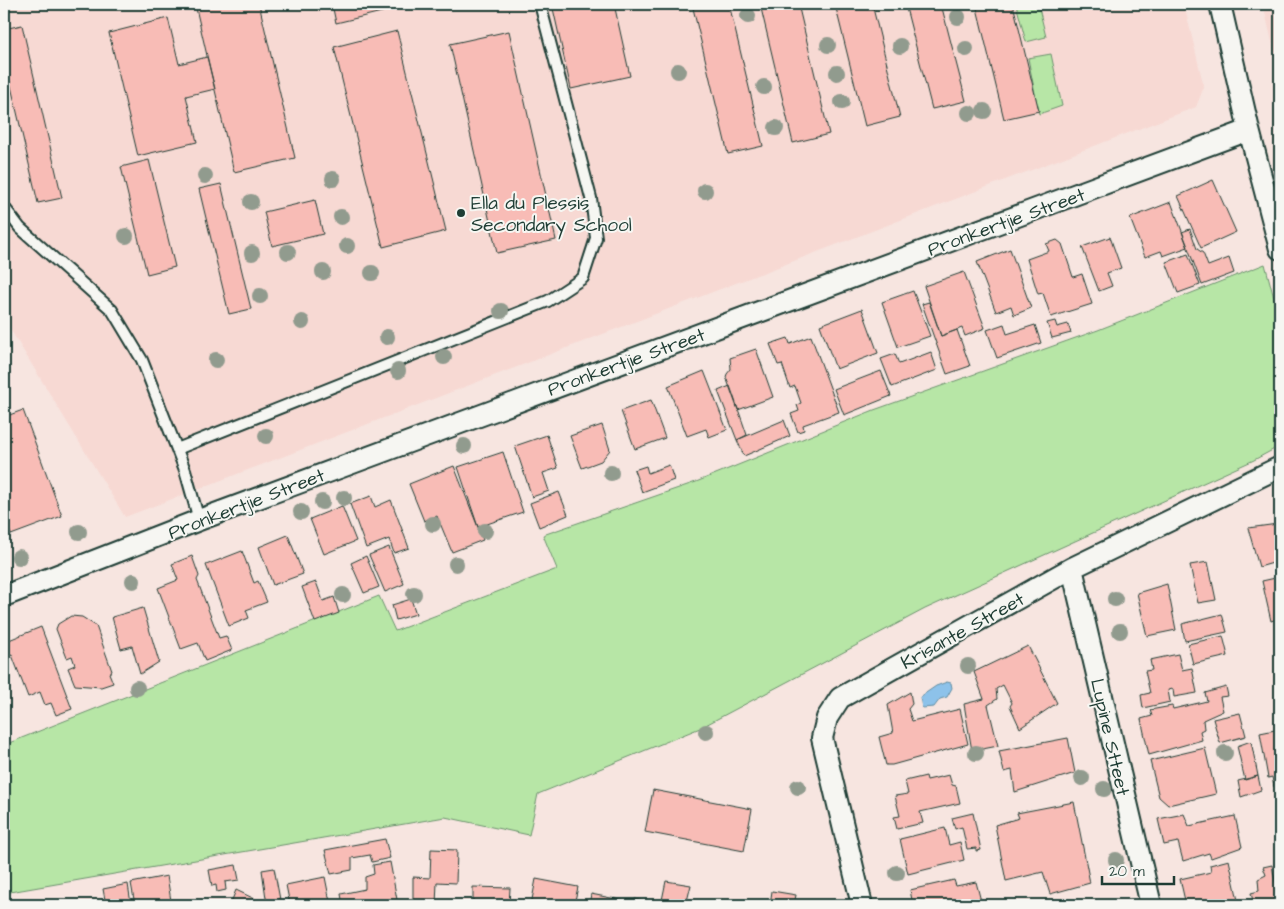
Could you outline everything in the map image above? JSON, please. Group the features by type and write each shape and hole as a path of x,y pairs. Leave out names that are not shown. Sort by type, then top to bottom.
{"street":[{"path":"1220,4 1249,130 1280,249"},
{"name":"Pronkertjie Street","path":"4,596 199,520 1249,130"},
{"name":"Krisante Street","path":"862,905 822,738 827,718 840,698 1072,568 1280,468"},
{"name":"Lupine Stteet","path":"1072,568 1151,905"}],"lane":[{"path":"177,449 548,302 583,278 596,238 591,198 540,4"},
{"path":"4,207 20,228 112,310 142,360 177,449 199,520"}],"shaded area":[{"name":"Ella du Plessis Secondary School","path":"4,4 1184,4 1204,87 1196,107 125,517 4,319"},
{"path":"1263,4 1280,4 1280,75"}],"green space":[{"path":"1016,4 1038,4 1046,37 1026,42"},
{"path":"1051,54 1062,106 1039,114 1028,58"},
{"path":"1265,264 1280,321 1280,446 1254,460 925,609 700,728 538,794 529,835 445,817 4,893 4,745 379,596 395,631 557,569 543,535 696,482 874,410 1098,330"}],"water":[{"path":"947,682 951,683 952,688 947,697 940,699 934,707 922,708 920,697 936,686"}],"building":[{"path":"195,4 259,4 295,158 234,172"},
{"path":"332,4 388,4 390,10 336,23"},
{"path":"552,4 614,4 630,76 571,89"},
{"path":"692,4 729,4 763,146 728,154"},
{"path":"760,4 798,4 829,134 793,143"},
{"path":"835,4 872,4 900,117 865,126"},
{"path":"905,4 941,4 966,101 932,109"},
{"path":"976,4 1013,4 1039,111 1004,119"},
{"path":"168,18 179,64 207,57 215,89 186,96 197,142 138,156 109,33"},
{"path":"22,25 62,198 38,203 4,56 4,29"},
{"path":"397,31 446,231 383,247 334,47"},
{"path":"509,31 556,240 497,253 450,44"},
{"path":"149,160 175,267 147,274 121,167"},
{"path":"1213,180 1236,232 1201,248 1178,196"},
{"path":"221,184 251,309 229,314 199,189"},
{"path":"315,200 323,234 272,246 264,212"},
{"path":"1171,202 1188,247 1163,256 1161,251 1145,257 1130,218"},
{"path":"1190,229 1197,249 1203,253 1208,266 1229,258 1234,273 1202,285 1182,232"},
{"path":"1110,237 1121,268 1107,273 1112,286 1099,291 1082,247"},
{"path":"1057,240 1062,244 1073,277 1082,274 1092,304 1051,317 1043,293 1038,294 1027,259 1049,251 1046,244"},
{"path":"1010,249 1031,308 1014,315 1011,306 996,312 977,262"},
{"path":"1188,254 1200,285 1178,293 1166,262"},
{"path":"964,272 985,328 965,336 962,328 941,336 924,286"},
{"path":"913,291 930,336 898,347 882,302"},
{"path":"929,302 941,336 957,330 970,366 947,374 922,304"},
{"path":"862,309 878,353 836,369 820,325"},
{"path":"1055,321 1057,327 1068,324 1071,333 1052,338 1047,323"},
{"path":"1004,324 1007,334 1035,325 1041,343 997,358 987,330"},
{"path":"811,336 839,412 803,425 804,430 798,432 791,414 799,411 797,405 801,403 795,386 790,388 782,364 778,365 770,344 788,338 790,344"},
{"path":"756,349 773,397 738,410 726,377 731,369 730,358"},
{"path":"931,352 937,370 892,387 881,359 895,354 899,364"},
{"path":"704,371 727,430 709,437 706,429 687,436 668,386"},
{"path":"881,371 891,396 844,415 834,389"},
{"path":"730,386 747,435 737,440 718,391"},
{"path":"651,400 665,438 635,449 621,411"},
{"path":"23,410 62,516 11,535 4,515 4,417"},
{"path":"784,420 790,436 744,456 737,440"},
{"path":"602,425 610,450 601,461 582,468 570,436"},
{"path":"547,435 558,468 543,473 549,491 532,497 515,446"},
{"path":"503,452 523,512 478,527 458,467"},
{"path":"669,465 674,480 642,492 634,470 646,466 648,473"},
{"path":"454,466 483,540 452,552 437,516 424,521 409,484"},
{"path":"559,492 568,515 539,527 530,503"},
{"path":"371,496 375,507 391,500 409,548 394,553 389,539 366,548 350,504"},
{"path":"342,506 356,541 324,554 310,519"},
{"path":"1278,524 1280,561 1259,567 1248,528"},
{"path":"288,535 303,574 273,585 259,547"},
{"path":"389,547 404,584 385,592 369,555"},
{"path":"242,551 254,583 258,581 267,602 246,610 249,618 229,626 206,565"},
{"path":"192,556 199,576 197,580 219,638 226,636 232,650 205,661 198,643 181,649 158,588 178,580 172,564"},
{"path":"366,556 379,587 364,593 351,563"},
{"path":"1208,562 1216,600 1198,603 1190,565"},
{"path":"1280,577 1280,618 1271,621 1262,581"},
{"path":"316,582 323,601 334,597 339,613 315,622 302,587"},
{"path":"1167,584 1176,630 1147,636 1137,593"},
{"path":"411,599 416,614 396,620 392,605"},
{"path":"143,608 159,662 140,674 132,646 121,649 112,617"},
{"path":"1222,614 1227,632 1185,641 1182,624"},
{"path":"71,616 82,617 96,626 112,671 109,673 113,683 101,687 75,685 68,668 75,665 72,656 67,658 56,629 58,624"},
{"path":"41,627 72,709 56,715 51,703 45,705 40,692 28,697 12,655 6,657 4,652 4,642"},
{"path":"1280,634 1280,653 1276,635"},
{"path":"1223,636 1228,656 1193,664 1188,644"},
{"path":"1028,646 1057,703 1020,728 1010,706 1012,703 1003,685 996,689 997,699 988,705 998,746 972,751 964,704 984,699 974,672"},
{"path":"1178,654 1182,670 1192,668 1197,693 1174,697 1173,689 1168,690 1170,702 1143,708 1141,695 1150,693 1145,671 1152,670 1150,660"},
{"path":"1226,687 1228,696 1220,697 1223,711 1203,720 1204,729 1200,731 1202,740 1149,755 1141,719 1152,716 1150,710 1172,706 1173,709 1207,701 1205,693"},
{"path":"910,692 912,704 908,709 912,721 960,709 968,744 886,765 879,737 893,733 888,705"},
{"path":"4,705 8,717 4,719"},
{"path":"1240,713 1246,736 1220,743 1213,719"},
{"path":"1280,729 1280,785 1274,787 1272,777 1268,778 1260,733"},
{"path":"6,730 9,738 4,740 4,731"},
{"path":"1068,738 1075,773 1015,792 1012,770 1004,772 999,751"},
{"path":"1251,741 1258,776 1245,780 1237,746"},
{"path":"1205,748 1216,794 1168,805 1159,797 1150,761"},
{"path":"949,775 952,785 956,786 960,803 920,812 923,823 897,829 894,817 900,816 895,796 908,794 905,781 926,776 927,780"},
{"path":"1258,776 1261,790 1241,797 1238,781"},
{"path":"653,790 752,809 744,851 645,832"},
{"path":"1280,800 1280,822 1276,801"},
{"path":"1074,802 1090,883 1050,894 1043,872 1006,881 995,825 1019,818 1017,813"},
{"path":"973,813 981,850 976,851 976,848 967,849 962,827 955,829 952,818"},
{"path":"1184,814 1189,826 1235,816 1242,847 1211,858 1209,853 1183,861 1178,842 1164,845 1158,819"},
{"path":"945,828 949,845 960,842 964,860 908,874 900,839"},
{"path":"385,839 390,858 372,862 370,855 352,858 352,870 331,874 325,850"},
{"path":"431,849 457,850 456,883 437,882 436,905 413,905 413,877 430,878"},
{"path":"1229,860 1239,905 1186,905 1180,879 1211,872 1210,865"},
{"path":"390,862 398,905 343,905 341,894 365,889 365,877 374,874 373,865"},
{"path":"236,865 239,880 225,882 226,890 217,892 216,885 212,886 209,870"},
{"path":"1272,865 1279,902 1268,905 1254,905 1251,893 1259,891 1258,879 1266,875 1263,867"},
{"path":"274,868 281,905 267,905 262,870"},
{"path":"167,876 171,901 135,905 131,883"},
{"path":"325,877 330,902 324,903 325,905 290,905 286,885"},
{"path":"536,879 578,887 574,905 531,905"},
{"path":"954,880 956,886 976,882 982,905 913,905 910,890"},
{"path":"666,881 691,885 686,905 661,905"},
{"path":"128,884 131,904 106,905 103,889"},
{"path":"473,887 510,888 509,905 473,905"},
{"path":"236,890 261,902 260,905 230,905"},
{"path":"772,891 796,895 794,905 770,905"},
{"path":"591,894 626,901 625,905 589,905"},
{"path":"635,899 661,905 634,905"},
{"path":"197,902 198,905 178,905"}],"place":[{"name":"Ella du Plessis Secondary School","path":"461,213"}]}
